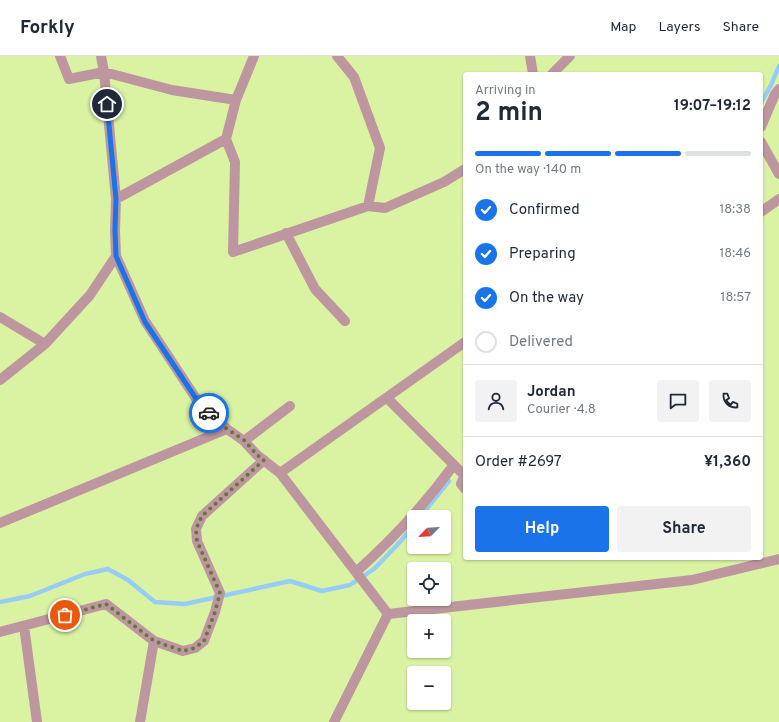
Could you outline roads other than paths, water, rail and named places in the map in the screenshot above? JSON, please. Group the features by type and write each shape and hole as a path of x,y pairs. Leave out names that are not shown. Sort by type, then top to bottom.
{"street":[{"path":"60,56 69,79 104,72 172,90 236,100"},
{"path":"101,56 104,72 116,199 116,256 145,322 201,406 227,429 244,440 257,455 280,473 388,614"},
{"path":"254,56 236,100 226,139 235,162 233,252 368,206 385,208 444,182 463,170"},
{"path":"337,56 354,77 380,148 368,206"},
{"path":"530,56 533,72"},
{"path":"554,72 570,56"},
{"path":"763,122 775,94 779,89"},
{"path":"116,199 226,139"},
{"path":"763,146 779,174"},
{"path":"763,211 779,199"},
{"path":"286,233 315,289 345,321"},
{"path":"0,380 45,344 90,295 116,256"},
{"path":"0,317 45,344"},
{"path":"280,473 463,343"},
{"path":"387,398 453,466 463,474"},
{"path":"244,440 290,406"},
{"path":"0,523 227,429"},
{"path":"0,632 106,604 154,641 183,651 195,648 204,641 215,612 220,593 197,541 196,529 202,516 264,460"},
{"path":"356,572 381,550 441,483 453,466"},
{"path":"388,614 692,580 779,560"},
{"path":"334,722 388,614"},
{"path":"24,626 37,722"},
{"path":"140,722 154,641"}],"waterway":[{"path":"763,99 779,66"},
{"path":"426,510 449,481"},
{"path":"0,602 30,596 85,574 108,569 128,580 155,602 185,604 290,581 322,591 350,585 374,569 407,533"}]}
